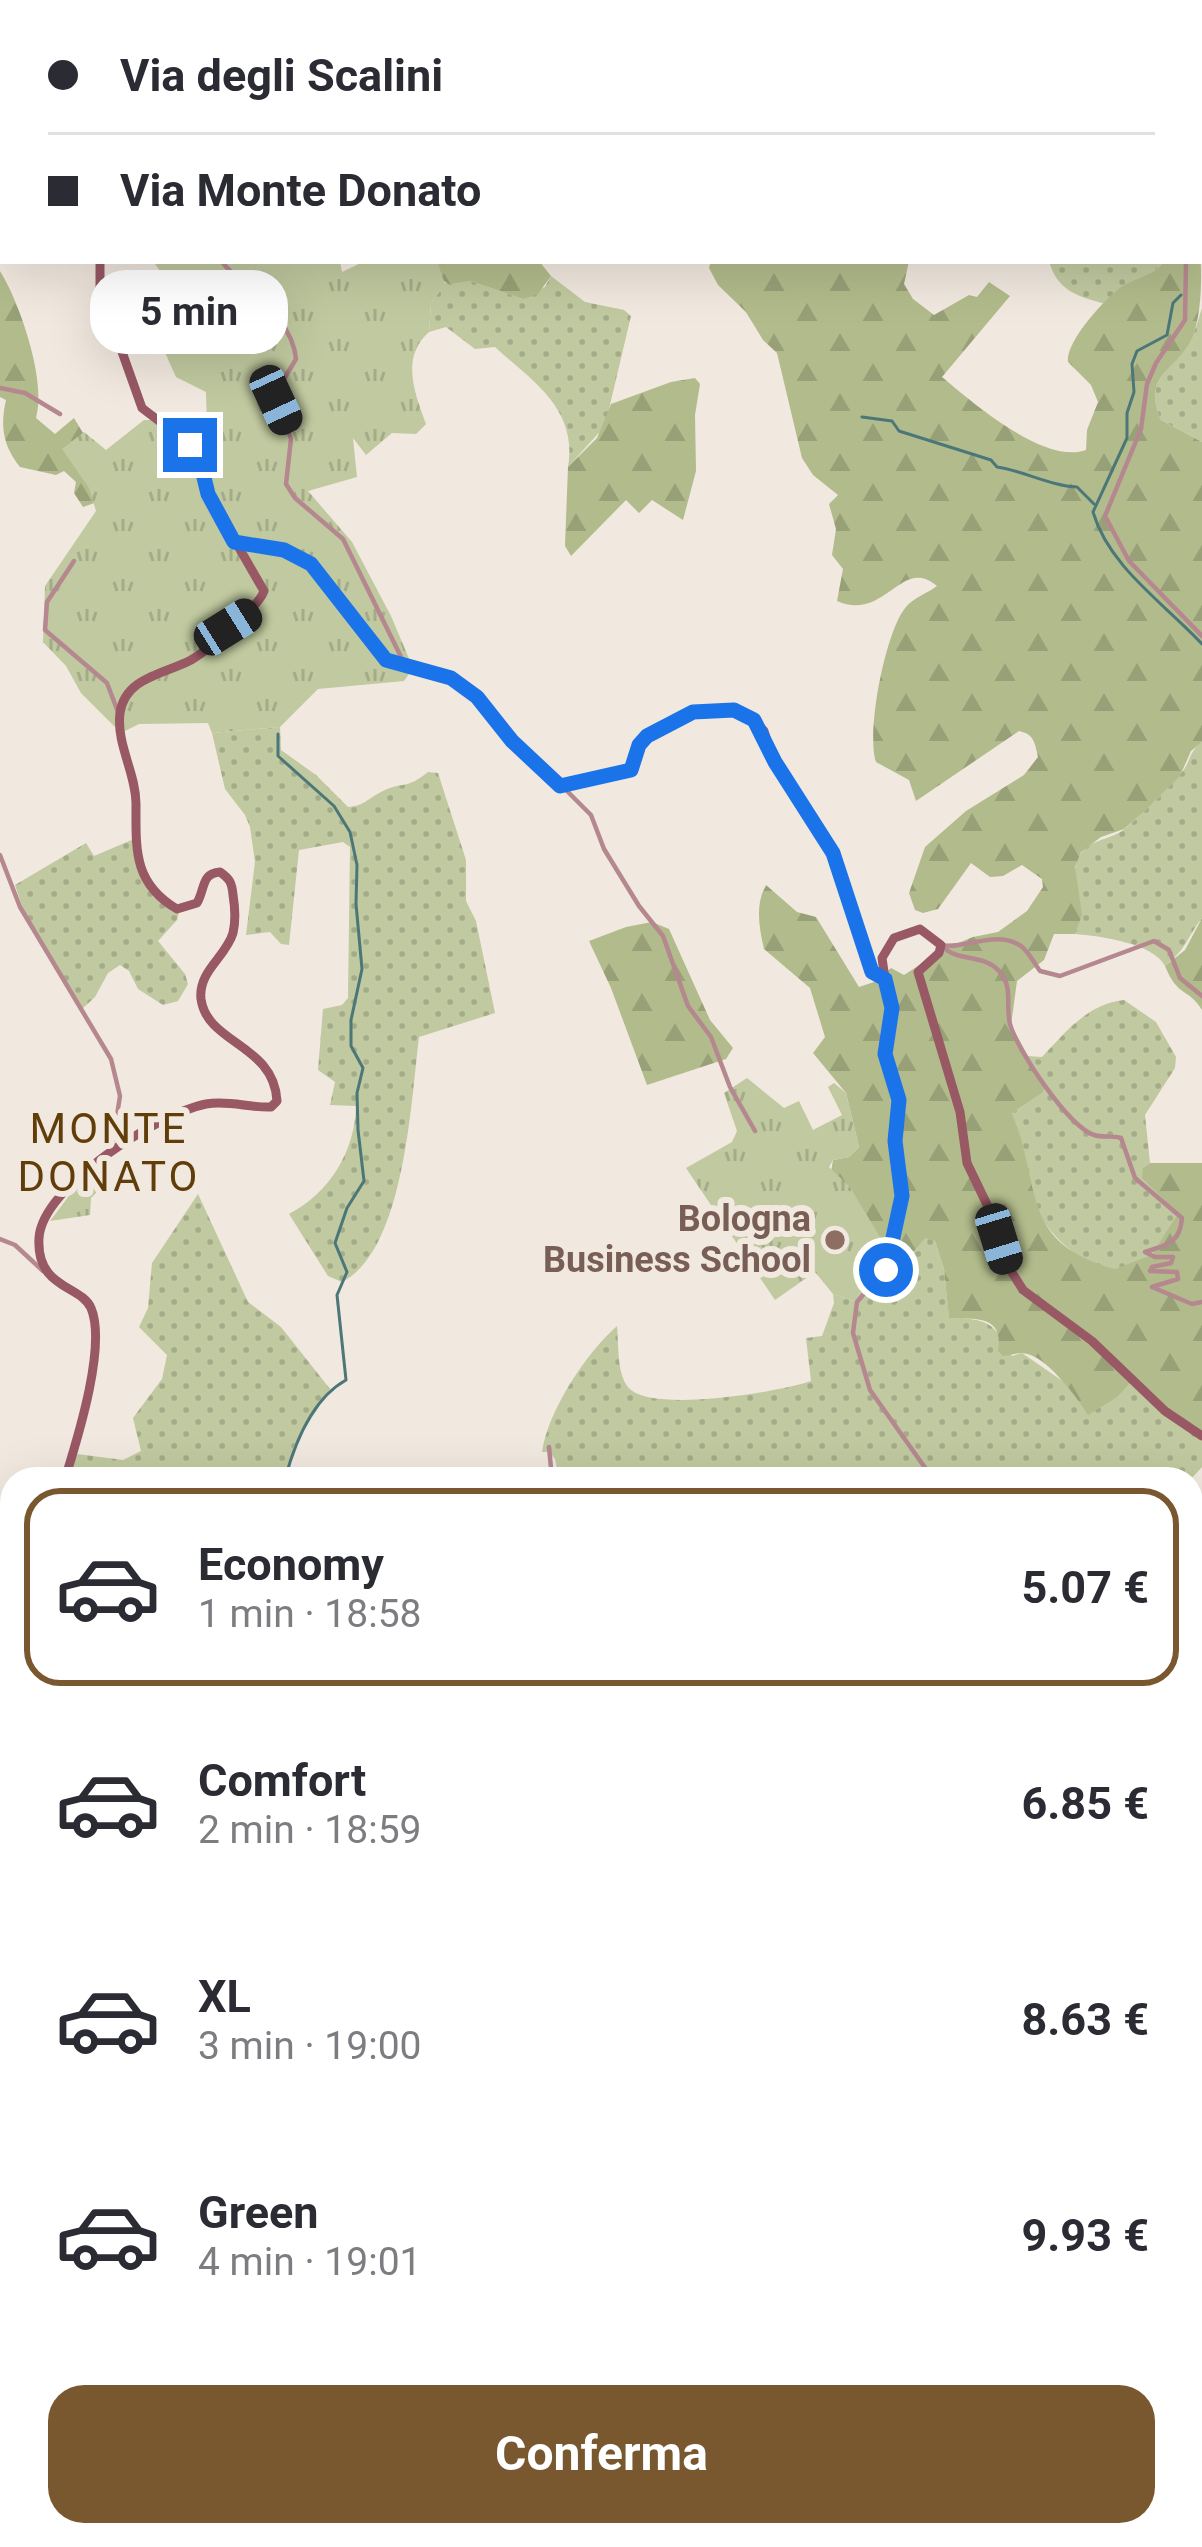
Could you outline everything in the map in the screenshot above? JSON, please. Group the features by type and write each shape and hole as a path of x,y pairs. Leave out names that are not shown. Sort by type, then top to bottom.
{"street":[{"path":"100,264 100,290 142,408 193,447 208,494 264,591 260,604 204,652 137,683 121,707 120,724"},
{"path":"224,264 274,313 293,343 296,359 275,394 291,440 286,484 295,498 343,539 405,665"},
{"path":"1186,264 1185,320 1147,385 1141,429 1105,516 1129,561 1202,636"},
{"path":"0,388 25,393 60,414"},
{"path":"234,542 284,550 311,564 386,660 451,678 477,697 512,741 591,815 604,849 663,936 688,1006 711,1036 737,1102 755,1132"},
{"path":"48,1273 39,1240 41,1227 97,1161 177,1113 207,1104 271,1107 277,1101 264,1062 216,1026 201,1003 201,986 232,934 231,883 220,872 212,872 204,880 197,903 190,907 177,909 160,900 135,855 134,786 116,700 107,683 45,630 47,602 74,560"},
{"path":"563,787 631,770 647,736 693,712 734,710 754,720 827,842 872,972 885,979"},
{"path":"0,855 20,907 111,1059 120,1096 111,1151"},
{"path":"925,1467 870,1390 853,1334 857,1302 890,1262 902,1196 895,1141 899,1100 885,1054 892,1018 884,950 894,938 920,929 950,954 992,964 1000,973 1011,998 1011,1029 1039,1079 1081,1126 1096,1136 1121,1138 1135,1178 1179,1215 1182,1223 1175,1240 1145,1252 1173,1256 1171,1263 1150,1271 1177,1272 1178,1279 1153,1286 1153,1290 1192,1304 1202,1302"},
{"path":"941,945 954,949 978,941 1012,942 1023,947 1040,971 1060,976 1154,941 1169,950 1180,978 1202,996"},
{"path":"941,945 939,953 918,972 960,1112 967,1162 992,1215 1006,1264 1023,1290 1092,1342 1165,1411 1202,1436"},
{"path":"0,1238 15,1245 92,1310 92,1384 68,1467"},
{"path":"549,1447 551,1467"}],"green space":[{"path":"155,264 341,264 342,272 359,264 438,264 445,284 431,304 429,332 412,364 426,424 416,434 392,433 366,455 353,438 357,477 308,491 352,542 391,616 413,668 404,681 318,689 280,727 212,733 208,723 139,724 121,733 81,693 66,666 43,642 45,586 96,511 89,488 62,449 84,432 106,450 144,420 187,445 207,429 206,392 176,377 149,317 149,308 169,284"},
{"path":"438,264 541,264 551,276 538,294 523,299 470,281 449,284 442,280"},
{"path":"710,264 908,264 904,284 913,299 934,315 969,295 977,297 989,282 1010,296 942,377 1010,429 1051,449 1069,452 1086,450 1087,430 1098,402 1091,385 1068,362 1073,343 1097,310 1123,286 1160,266 1200,264 1201,293 1193,336 1155,392 1161,420 1202,442 1202,742 1191,751 1180,776 1146,810 1124,829 1101,837 1081,852 1075,867 1082,915 1075,934 1054,934 1044,960 1017,981 1011,1025 1045,1087 1012,1113 1048,1228 1084,1258 1115,1269 1152,1255 1178,1213 1142,1178 1143,1168 1150,1163 1202,1163 1202,1441 1196,1430 1131,1382 1088,1415 1041,1361 1022,1353 1003,1356 992,1325 978,1319 949,1318 944,1269 935,1241 925,1238 906,1261 893,1256 831,1172 833,1160 849,1157 859,1147 846,1093 813,1053 825,1037 810,988 764,949 759,908 766,885 797,912 816,917 859,987 891,968 904,975 946,948 998,932 1027,911 1043,887 1042,879 1022,865 1003,876 990,877 971,863 938,909 923,913 915,910 909,893 925,847 966,811 1024,775 1038,757 1031,737 1019,731 916,801 909,780 876,762 876,707 891,637 906,607 937,586 913,578 868,603 837,601 843,569 832,555 836,529 829,504 838,495 813,475 802,458 777,353 709,268"},
{"path":"1050,264 1161,264 1106,304 1063,286"},
{"path":"0,271 30,343 38,384 36,418 55,434 74,418 89,443 100,501 83,507 74,493 76,482 64,471 56,475 20,467 10,451 3,427 6,400 0,397"},
{"path":"551,276 585,302 624,310 631,316 605,426 568,467 566,428 537,384 495,347 475,349 446,327 429,332 431,304 446,282 470,281 523,299 545,287"},
{"path":"1202,308 1202,442 1161,420 1155,395 1161,378 1190,340"},
{"path":"695,378 700,384 696,471 683,520 652,500 639,513 626,500 571,556 565,546 568,467 597,438 611,404"},
{"path":"280,727 281,750 316,775 348,807 428,772 438,773 466,860 466,901 476,921 495,1013 419,1037 408,1134 392,1207 363,1265 342,1282 328,1276 289,1214 328,1183 345,1155 354,1123 356,1106 330,1105 335,1082 318,1070 323,1009 342,1005 348,998 350,847 343,842 299,850 289,945 281,944 270,932 246,935 255,862 250,827 225,789 212,733"},
{"path":"1202,742 1202,918 1186,943 1165,966 1138,946 1075,934 1079,912 1075,870 1081,854 1135,820 1178,777"},
{"path":"134,839 144,875 179,912 158,941 188,984 178,1001 163,1005 138,989 120,965 108,973 95,997 81,1010 23,909 15,885 86,843 94,856"},
{"path":"1202,918 1202,1010 1174,983 1165,966 1185,950"},
{"path":"652,922 669,929 710,1020 733,1048 726,1059 647,1085 589,941"},
{"path":"1124,1000 1156,1022 1176,1057 1175,1068 1145,1115 1150,1163 1143,1168 1178,1213 1153,1253 1138,1265 1120,1269 1085,1260 1054,1235 1035,1204 1012,1113 1041,1094 1027,1056 1042,1057 1088,1013"},
{"path":"747,1078 784,1108 799,1101 813,1130 842,1115 828,1087 834,1083 846,1093 859,1147 849,1157 833,1160 829,1167 850,1187 892,1257 857,1302 833,1294 815,1272 775,1300 686,1168 732,1142 737,1131 724,1093"},
{"path":"81,1180 95,1181 101,1188 91,1198 90,1215 50,1221"},
{"path":"198,1194 248,1302 281,1327 330,1389 294,1446 288,1467 72,1467 77,1454 123,1460 141,1451 133,1418 162,1379 167,1355 139,1327 148,1308 152,1263"},
{"path":"925,1237 935,1241 944,1269 949,1317 988,1324 1012,1356 1022,1353 1064,1382 1088,1414 1131,1381 1196,1430 1202,1441 1202,1467 557,1467 549,1452 542,1452 570,1384 617,1326 626,1385 645,1396 691,1400 773,1390 811,1381 806,1338 822,1336 833,1294 857,1302 892,1257 906,1261"}],"waterway":[{"path":"1181,295 1173,303 1167,335 1137,351 1127,438 1093,512 1125,567 1202,644"},
{"path":"862,417 892,421 899,431 991,460 997,467 1077,487 1094,504"},
{"path":"278,734 278,756 334,806 350,832 357,865 362,969 351,1020 351,1046 363,1068 357,1093 364,1181 347,1208 335,1243 347,1272 337,1295 346,1380 314,1410 289,1467"}],"place":[{"name":"Bologna Business School","path":"835,1240"}],"district":[{"name":"MONTE DONATO","path":"109,1152"}],"route":[{"path":"190,445 200,461 208,494 234,542 284,550 311,564 386,660 451,678 477,697 512,741 560,786 631,770 647,736 693,712 734,710 764,731 772,757 825,836 872,972 885,979 891,1000 885,1054 899,1100 895,1141 902,1196 886,1270"}]}
